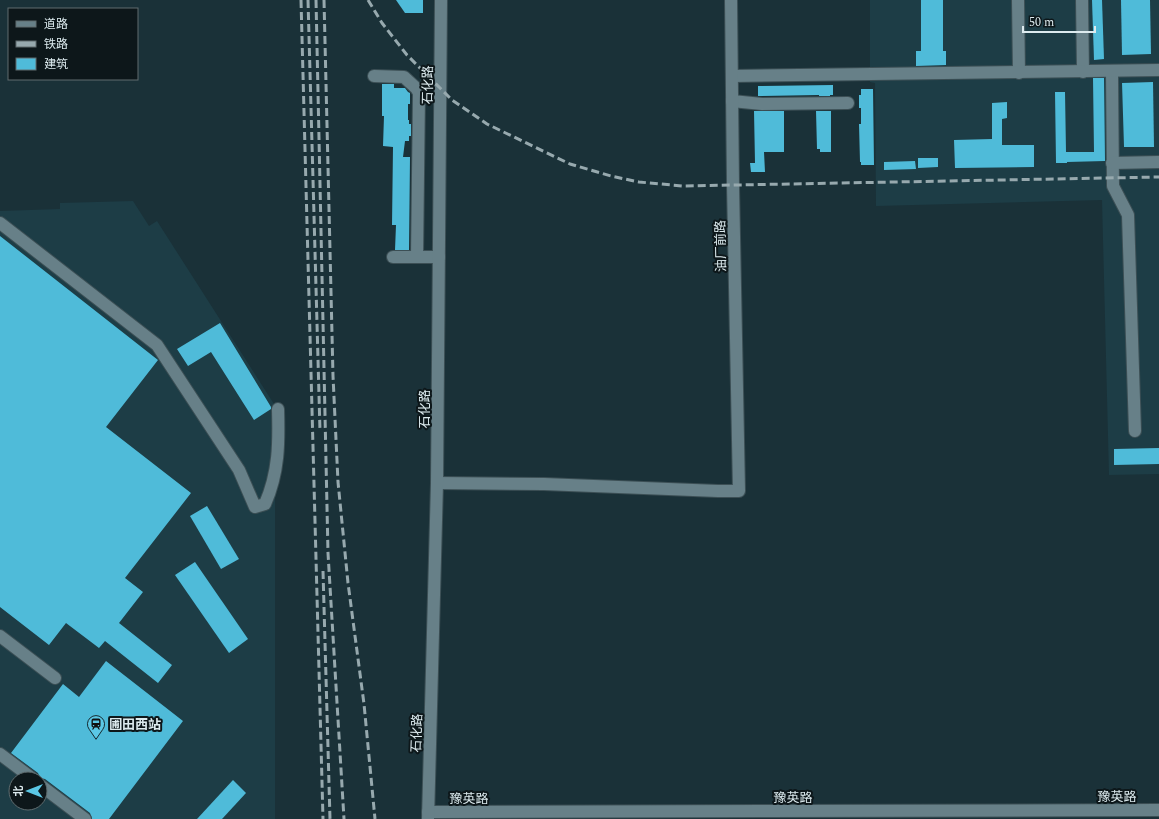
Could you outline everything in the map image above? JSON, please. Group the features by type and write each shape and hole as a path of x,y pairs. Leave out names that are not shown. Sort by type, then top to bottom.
{"street":[{"name":"石化路","path":"428,815 437,483 441,0"},
{"name":"油厂前路","path":"437,483 544,484 739,491 731,0"},
{"path":"1018,0 1019,73"},
{"path":"1082,0 1083,72"},
{"path":"732,76 1159,70"},
{"path":"1112,71 1113,186 1128,215 1135,431"},
{"path":"374,76 404,77 416,88 419,93 417,257"},
{"path":"732,101 762,104 848,103"},
{"path":"1112,163 1159,162"},
{"path":"0,223 157,345 239,470 255,507 265,504 272,488 277,463 279,441 278,409"},
{"path":"393,257 439,257"},
{"path":"0,636 55,678"},
{"path":"0,754 22,771"},
{"path":"48,790 84,819"},
{"name":"豫英路","path":"428,815 1159,810"}],"shaded area":[{"path":"870,0 1159,0 1159,474 1109,475 1102,200 876,206 875,83 870,82"},
{"path":"133,201 149,226 157,221 274,404 281,404 283,457 275,499 275,819 0,819 0,211 60,209 60,203"}],"building":[{"path":"396,0 423,0 423,13 405,13"},
{"path":"921,0 943,0 943,51 946,51 946,65 916,66 916,51 921,51"},
{"path":"1092,0 1102,0 1104,59 1094,60"},
{"path":"1121,0 1150,0 1151,54 1122,55"},
{"path":"1093,78 1104,78 1105,161 1056,163 1055,92 1065,92 1066,152 1094,152"},
{"path":"1153,82 1154,147 1124,147 1122,83"},
{"path":"382,84 394,84 394,88 405,88 410,93 408,120 409,124 411,124 411,136 409,136 409,141 405,141 403,157 410,157 409,250 395,250 396,225 392,225 393,147 383,146 384,116 382,116"},
{"path":"833,85 833,95 830,96 758,96 758,86"},
{"path":"861,89 873,89 874,165 861,165 860,162 859,124 861,124 861,108 859,108 859,95 861,95"},
{"path":"1007,102 1007,118 1002,119 1002,145 1034,145 1034,167 955,168 954,140 992,139 992,103"},
{"path":"754,111 784,111 784,152 764,152 765,172 751,172 750,163 755,163"},
{"path":"816,111 831,111 831,152 820,152 820,149 817,149"},
{"path":"918,158 938,158 938,167 918,168"},
{"path":"915,161 916,169 884,170 884,162"},
{"path":"0,236 158,360 106,427 191,493 125,578 143,592 119,623 172,665 158,683 105,641 99,648 66,623 49,645 0,607"},
{"path":"220,323 271,407 271,409 254,420 211,352 188,366 177,349"},
{"path":"1159,448 1159,464 1114,465 1114,449"},
{"path":"207,506 239,559 221,569 190,516"},
{"path":"195,562 248,639 229,653 175,575"},
{"name":"圃田西站","path":"106,661 183,721 109,819 92,819 90,813 48,781 48,771 35,771 11,753 63,684 79,697"},
{"path":"233,780 246,793 222,819 197,819"}],"railway":[{"path":"301,0 323,819"},
{"path":"308,0 320,431"},
{"path":"316,0 328,553 344,819"},
{"path":"324,0 333,376 338,482 348,583 364,704 375,819"},
{"path":"368,0 382,23 407,55 452,100 487,124 570,164 611,176 639,182 683,186 1159,177"},
{"path":"323,571 330,819"}],"place":[{"name":"圃田西站","path":"96,739"}]}
